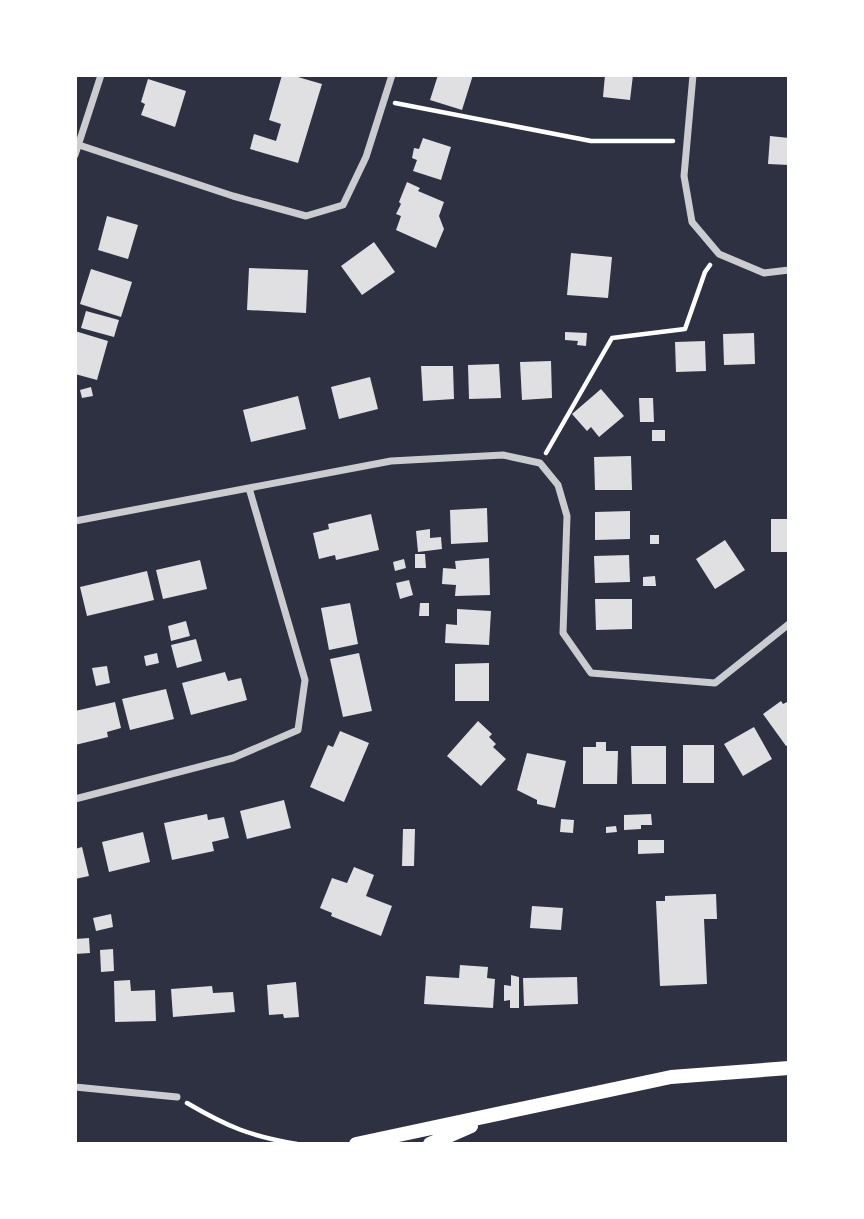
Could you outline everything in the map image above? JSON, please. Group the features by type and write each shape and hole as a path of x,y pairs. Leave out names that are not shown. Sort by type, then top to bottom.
{"main road":[{"path":"356,1144 671,1077 789,1068"},
{"path":"430,1144 501,1114"}],"street":[{"path":"75,155 101,75"},
{"path":"79,145 233,196 306,216 343,205 366,158 392,75"},
{"path":"692,75 684,176 692,222 719,254 764,273 789,270"},
{"path":"75,522 391,461 503,456 540,463 558,485 567,516 563,633 592,673 715,683 789,624"},
{"path":"75,799 233,758 298,730 305,680 249,488"},
{"path":"75,1087 177,1097"}],"path":[{"path":"384,100 591,141 687,141"},
{"path":"540,463 612,338 685,329 705,272 719,254"},
{"path":"177,1097 224,1125 258,1137 297,1144"}],"building":[{"path":"282,75 322,84 298,163 250,149 254,134 276,141 281,124 269,120"},
{"path":"438,75 473,75 462,110 430,100"},
{"path":"605,75 633,75 630,100 603,97"},
{"path":"148,79 186,91 175,127 141,115 145,104 141,102"},
{"path":"770,136 789,138 789,165 768,164"},
{"path":"423,138 451,147 441,180 413,171 417,160 412,158 414,148 419,149"},
{"path":"407,182 420,188 418,191 444,202 439,216 444,229 436,248 396,230 401,216 396,214"},
{"path":"107,216 138,225 128,259 98,250"},
{"path":"374,242 395,272 362,295 341,266"},
{"path":"571,253 612,257 608,298 567,295"},
{"path":"249,268 308,270 306,313 247,310"},
{"path":"91,269 132,282 121,317 80,304"},
{"path":"86,311 119,320 114,337 81,328"},
{"path":"75,331 108,341 97,380 75,374"},
{"path":"565,332 587,333 586,346 577,345 578,341 565,340"},
{"path":"754,333 755,364 724,365 723,334"},
{"path":"705,341 706,371 676,372 675,342"},
{"path":"551,361 552,398 522,400 520,362"},
{"path":"499,364 501,398 469,399 468,365"},
{"path":"421,366 453,366 454,399 423,401"},
{"path":"370,377 378,409 339,419 331,387"},
{"path":"91,387 93,396 82,398 80,390"},
{"path":"601,389 624,416 599,437 591,427 587,431 572,414"},
{"path":"298,396 306,429 251,442 243,410"},
{"path":"639,398 653,398 654,422 640,422"},
{"path":"652,430 665,430 665,441 652,441"},
{"path":"631,456 632,490 595,490 594,457"},
{"path":"487,508 488,542 451,544 450,510"},
{"path":"630,511 630,539 595,540 595,512"},
{"path":"371,514 379,550 336,560 335,555 319,559 313,533 329,529 328,524"},
{"path":"771,519 789,519 789,552 771,552"},
{"path":"430,529 430,538 441,537 442,549 418,552 416,531"},
{"path":"650,535 659,535 659,544 650,544"},
{"path":"725,540 745,570 715,589 696,559"},
{"path":"415,554 425,554 426,568 415,568"},
{"path":"629,555 630,582 595,583 594,556"},
{"path":"489,558 490,595 455,596 456,585 442,584 443,568 456,569 455,561"},
{"path":"404,559 406,568 395,571 393,562"},
{"path":"200,560 207,589 163,599 156,570"},
{"path":"147,571 154,600 87,616 80,587"},
{"path":"655,576 656,586 643,586 643,577"},
{"path":"409,580 413,595 400,599 396,583"},
{"path":"595,599 632,599 632,629 596,630"},
{"path":"350,603 358,644 329,650 321,608"},
{"path":"420,603 429,603 429,616 419,616"},
{"path":"457,609 491,611 489,645 445,643 446,624 457,625"},
{"path":"186,621 190,636 171,641 168,626"},
{"path":"196,639 202,661 177,668 171,645"},
{"path":"157,653 159,663 146,666 144,656"},
{"path":"359,653 372,711 343,717 330,659"},
{"path":"489,663 489,701 455,701 455,664"},
{"path":"107,666 110,683 96,686 92,668"},
{"path":"225,672 228,681 241,678 247,700 191,715 182,683"},
{"path":"166,689 174,719 130,730 122,699"},
{"path":"781,701 783,704 789,701 789,744 786,746 763,714"},
{"path":"115,702 121,728 107,732 108,737 75,745 75,711"},
{"path":"478,721 492,734 489,737 496,744 493,747 506,759 481,786 447,756"},
{"path":"754,727 772,759 743,776 724,744"},
{"path":"340,731 369,743 344,802 310,787 328,745 333,747"},
{"path":"596,742 606,742 606,751 618,751 617,784 583,784 583,747 596,747"},
{"path":"683,745 714,745 714,783 683,783"},
{"path":"631,746 666,746 666,784 632,784"},
{"path":"527,753 566,761 555,808 537,804 537,800 517,790"},
{"path":"284,800 291,828 247,839 240,811"},
{"path":"207,814 208,820 224,817 229,838 212,842 214,851 172,860 164,823"},
{"path":"651,814 652,825 624,830 624,815"},
{"path":"561,819 574,820 573,833 560,832"},
{"path":"616,826 617,832 606,833 606,827"},
{"path":"403,829 415,829 414,866 402,866"},
{"path":"143,832 150,862 109,872 102,842"},
{"path":"638,840 664,840 664,853 638,854"},
{"path":"82,847 89,876 75,879 75,849"},
{"path":"354,867 374,875 366,896 392,906 381,936 331,916 332,913 320,908 332,878 347,883"},
{"path":"716,894 717,919 704,919 707,984 660,986 656,901 665,901 665,896"},
{"path":"532,906 563,908 561,930 530,928"},
{"path":"111,914 113,927 96,931 93,918"},
{"path":"89,938 90,953 75,954 75,939"},
{"path":"113,949 114,971 101,972 100,950"},
{"path":"460,965 488,967 487,978 495,979 493,1008 424,1004 426,976 459,978"},
{"path":"511,975 519,977 519,1008 510,1008 510,1000 504,1001 504,985 511,986"},
{"path":"577,977 578,1004 524,1006 523,978"},
{"path":"130,980 131,991 155,990 156,1021 115,1022 114,981"},
{"path":"296,982 299,1017 269,1015 267,985"},
{"path":"212,986 213,993 233,992 235,1012 173,1017 171,989"}]}
